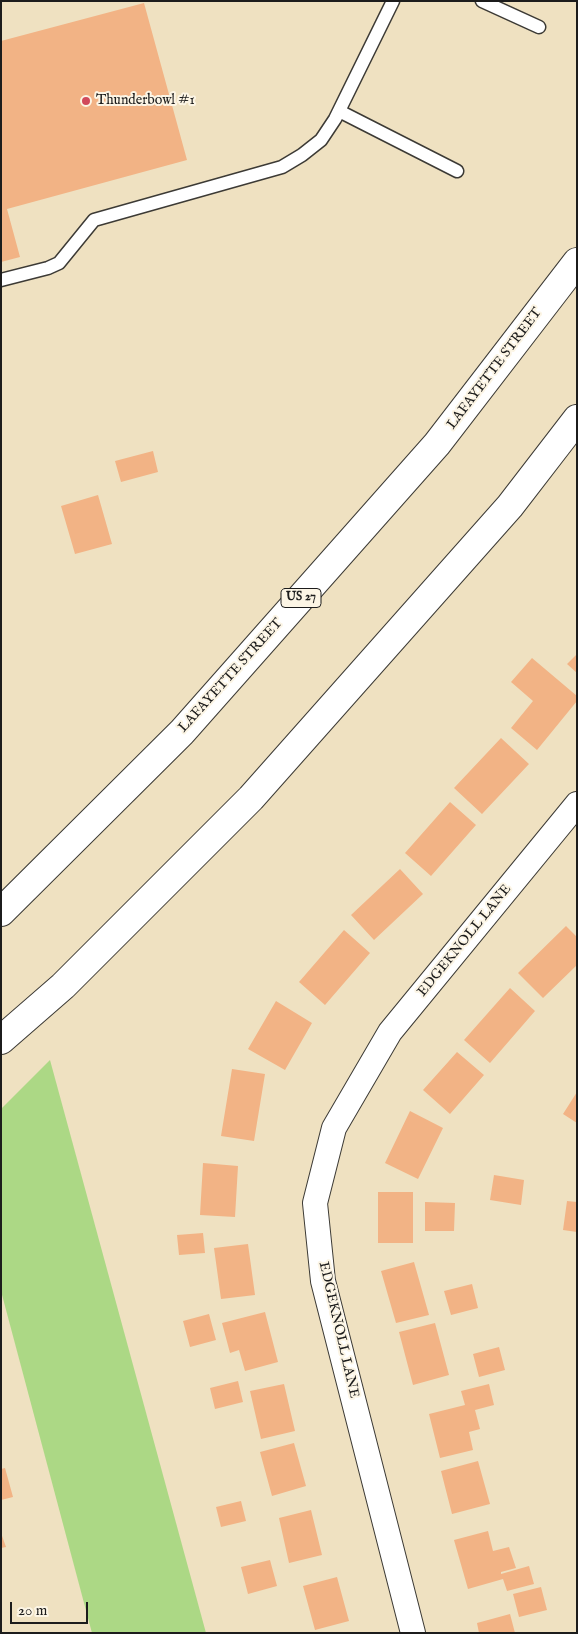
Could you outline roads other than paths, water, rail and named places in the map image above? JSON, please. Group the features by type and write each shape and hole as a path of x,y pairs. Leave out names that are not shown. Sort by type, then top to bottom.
{"highway":[{"name":"LAFAYETTE STREET","path":"1,912 182,732 430,452 577,262"},
{"path":"1,1040 63,986 252,798 510,506 577,419"}],"street":[{"name":"EDGEKNOLL LANE","path":"412,1633 323,1281 315,1203 334,1128 390,1032 577,804"}],"lane":[{"path":"1,280 48,268 58,263 94,220 282,167 302,155 321,140 339,111 393,1"},
{"path":"482,1 539,27"},
{"path":"339,111 457,171"}],"place":[{"name":"Thunderbowl #1","path":"86,101"}]}
